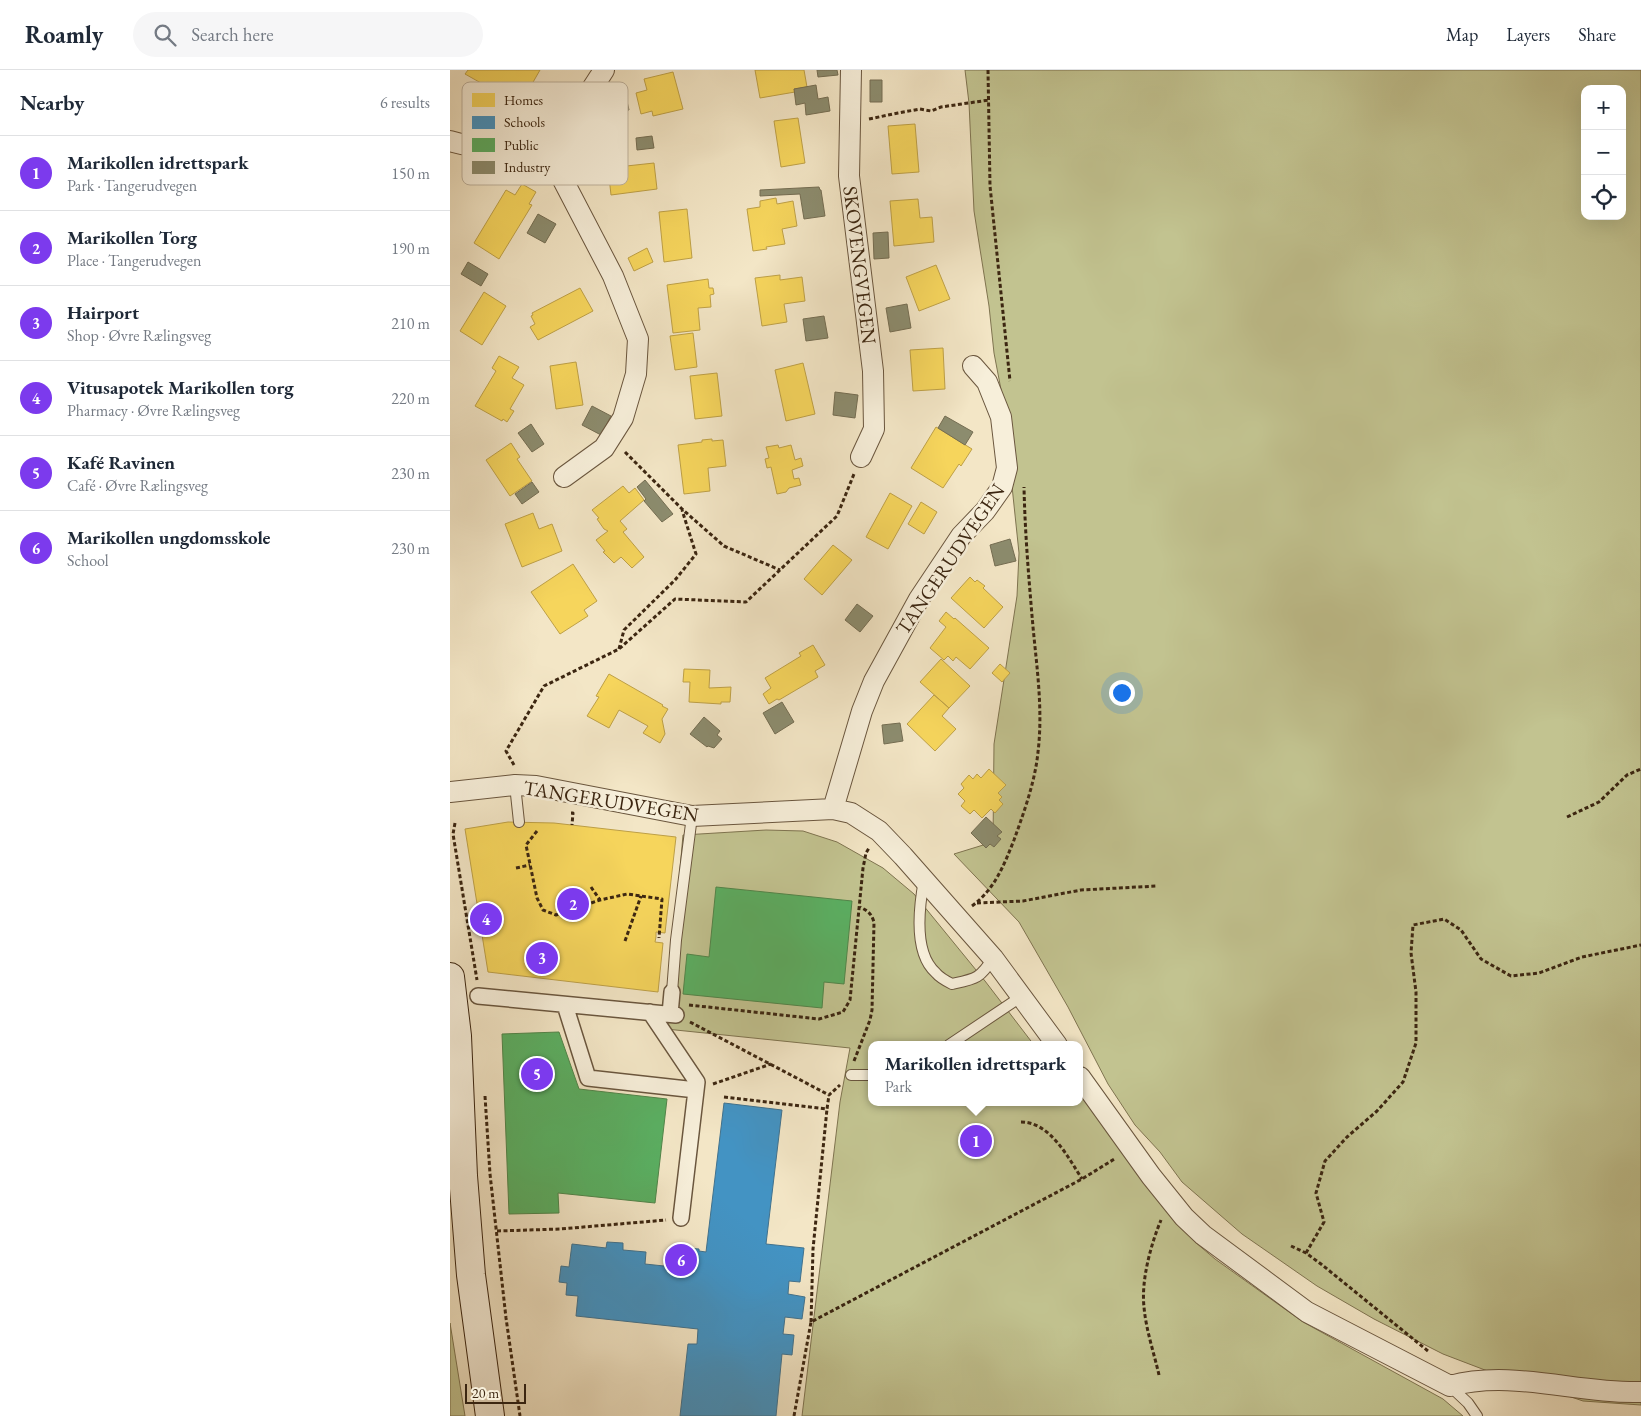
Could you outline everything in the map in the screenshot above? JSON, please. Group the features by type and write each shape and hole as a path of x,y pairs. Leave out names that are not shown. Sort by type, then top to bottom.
{"main road":[{"path":"450,977 457,1036 463,1176 470,1266 490,1416"}],"street":[{"path":"596,82 604,70"},
{"name":"SKOVENGVEGEN","path":"851,70 849,176 874,371 874,429 861,457"},
{"path":"564,477 604,448 623,418 636,374 638,339 612,276 565,185"},
{"name":"TANGERUDVEGEN","path":"833,809 862,711 874,681 919,599 961,536 985,511 1002,487 1007,468 1001,417 987,382 972,366"},
{"name":"TANGERUDVEGEN","path":"450,792 516,778 536,786 692,816 833,809 851,813 879,831 958,917 993,958 1054,1041"},
{"path":"478,996 650,1012 672,1006"},
{"path":"565,1004 588,1078 696,1090"},
{"path":"650,1012 697,1082 681,1218"},
{"path":"1083,1081 1170,1200 1203,1235 1307,1312 1450,1386 1465,1382 1495,1380 1604,1392 1641,1392"}],"lane":[{"path":"516,778 519,822"},
{"path":"672,1006 676,940 692,816"},
{"path":"924,879 920,909 920,938 924,957 935,973 952,984 967,981 982,974 993,958"},
{"path":"956,1041 1022,996"},
{"path":"851,1075 868,1075"},
{"path":"1450,1386 1468,1403 1477,1416"}],"path":[{"path":"988,70 990,186 994,243 1010,386"},
{"path":"851,123 920,109 931,110 989,100"},
{"path":"611,437 682,509 724,546 780,570"},
{"path":"516,778 506,751 544,686 618,649 674,600 746,602 837,516 861,457"},
{"path":"958,917 976,903 997,880 1005,864 1028,798 1038,753 1039,692 1027,564 1024,484"},
{"path":"618,649 624,630 675,580 696,554 682,509"},
{"path":"1567,817 1598,802 1627,775 1641,769"},
{"path":"455,823 453,834 476,970 478,996"},
{"path":"537,831 526,845 536,898 543,910 556,915 600,900 627,894 662,899 659,938"},
{"path":"672,1006 819,1018 834,1016 843,1012 850,1000 863,868 866,853 879,831"},
{"path":"516,868 530,864"},
{"path":"976,903 1023,901 1081,890 1157,886"},
{"path":"591,887 600,900"},
{"path":"625,941 641,896"},
{"path":"794,1416 811,1322 813,1249 829,1095 851,1075 872,1010 874,922 869,911 860,907"},
{"path":"1306,1253 1324,1222 1316,1193 1325,1161 1347,1137 1377,1111 1403,1082 1416,1043 1416,992 1411,953 1412,925 1444,919 1461,930 1481,959 1512,976 1539,972 1582,957 1641,946"},
{"path":"672,1006 771,1064 829,1095"},
{"path":"696,1090 771,1064"},
{"path":"485,1094 490,1174 506,1318 520,1416"},
{"path":"724,1097 827,1109"},
{"path":"1022,1122 1029,1122 1043,1129 1055,1140 1082,1178"},
{"path":"811,1322 1082,1178 1131,1149"},
{"path":"1159,1375 1144,1306 1145,1286 1156,1232 1170,1200"},
{"path":"497,1231 560,1229 681,1218"},
{"path":"1291,1246 1306,1253 1433,1354"}],"green space":[{"path":"965,70 1641,70 1641,1405 1583,1401 1536,1385 1498,1375 1443,1354 1374,1319 1317,1286 1242,1234 1182,1182 1160,1152 1135,1125 1108,1084 1068,1007 1019,922 954,854 993,842 994,744 1017,596 1019,553 1003,400 994,353 989,306 974,211 969,103"},
{"path":"766,830 803,831 837,842 883,868 914,894 1031,1041 868,1041 868,1106 1083,1106 1083,1096 1176,1219 1195,1242 1215,1259 1303,1322 1443,1399 1463,1416 802,1416 840,1102 850,1048 666,1029 683,835"},
{"path":"450,1323 465,1416 450,1416"}],"building: Homes":[{"path":"468,70 540,70 533,82 479,82 465,74"},
{"path":"755,70 804,70 807,87 794,89 795,92 760,98"},
{"path":"673,72 683,109 653,116 652,111 641,114 636,93 647,90 644,79"},
{"path":"798,118 805,163 781,167 774,121"},
{"path":"915,124 919,172 892,174 888,126"},
{"path":"654,163 657,189 611,195 610,185 628,185 628,166"},
{"path":"521,185 536,192 529,204 532,205 499,259 474,243 506,190 515,195"},
{"path":"776,198 777,204 793,201 797,226 782,229 785,244 753,251 747,209 760,207 760,201"},
{"path":"918,199 920,218 932,217 934,242 894,246 890,201"},
{"path":"687,209 692,258 664,262 659,212"},
{"path":"647,248 653,262 634,271 628,258"},
{"path":"936,265 950,299 919,311 906,277"},
{"path":"780,275 780,280 802,277 805,301 784,304 787,322 762,326 755,278"},
{"path":"708,279 709,288 713,288 714,294 710,295 711,307 698,308 700,330 673,333 667,285"},
{"path":"580,288 593,311 538,340 530,327 535,324 531,316 533,315 532,313"},
{"path":"484,292 506,306 482,345 460,331"},
{"path":"693,333 697,367 675,370 670,336"},
{"path":"943,348 945,389 913,391 910,350"},
{"path":"499,356 519,367 512,378 524,385 510,409 514,411 507,422 475,406 496,371 492,368"},
{"path":"576,362 583,405 556,409 550,366"},
{"path":"803,363 815,414 786,421 775,370"},
{"path":"717,373 722,416 695,419 690,376"},
{"path":"936,427 972,449 943,488 911,468"},
{"path":"712,439 712,441 723,440 726,466 708,468 710,491 684,494 678,445"},
{"path":"511,443 520,457 517,459 532,481 510,496 486,460"},
{"path":"778,445 779,448 791,445 795,460 801,458 803,466 792,470 794,479 799,478 801,485 777,494 771,467 767,468 765,459 769,458 766,447"},
{"path":"623,486 629,493 635,488 644,500 620,521 627,529 623,532 644,557 632,568 621,557 614,563 603,552 605,551 596,540 608,531 604,529 597,519 599,518 592,510"},
{"path":"890,493 912,506 888,549 866,537"},
{"path":"921,502 937,512 924,534 908,524"},
{"path":"533,513 539,529 552,524 562,551 522,567 505,524"},
{"path":"833,545 852,560 822,595 804,579"},
{"path":"573,564 597,601 584,610 588,616 560,634 531,592"},
{"path":"970,577 975,582 977,580 985,586 983,588 1003,607 984,628 951,598"},
{"path":"946,612 989,648 970,669 956,657 953,661 948,656 944,660 930,648 946,627 939,621"},
{"path":"813,645 825,665 815,671 818,677 769,704 763,694 771,688 765,678 801,656 799,653"},
{"path":"941,659 970,686 949,708 920,682"},
{"path":"1000,664 1010,673 1002,682 992,673"},
{"path":"684,669 710,670 709,688 731,687 730,702 721,702 721,704 689,702 690,682 683,682"},
{"path":"609,674 668,709 662,719 665,734 660,743 643,733 648,726 619,710 609,728 587,716 599,697 596,696"},
{"path":"934,695 949,708 942,716 956,729 935,751 907,724"},
{"path":"989,769 1006,785 998,793 1002,797 999,800 1003,804 995,813 991,809 982,818 974,810 970,814 961,806 965,801 958,794 964,788 961,784 969,775 973,779 977,774 981,778"},
{"path":"508,822 554,823 676,837 665,933 656,932 655,942 663,943 658,992 488,972 465,829"}],"building: Schools":[{"path":"724,1103 782,1110 766,1244 804,1248 800,1282 789,1281 788,1294 805,1297 802,1319 785,1317 783,1334 794,1335 792,1355 782,1354 776,1416 680,1416 688,1344 697,1344 698,1329 576,1316 578,1296 566,1295 567,1283 559,1282 561,1266 569,1267 572,1244 606,1248 607,1242 623,1243 623,1250 646,1252 645,1264 683,1268 680,1265 682,1250 685,1250 685,1248 699,1249 699,1251 706,1252"}],"building: Public":[{"path":"716,887 852,901 844,984 824,982 822,1008 683,994 687,954 709,957"},
{"path":"559,1032 579,1089 667,1099 655,1203 558,1193 559,1213 509,1214 502,1034"}],"building: Industry":[{"path":"817,70 837,70 838,75 818,77"},
{"path":"870,80 882,80 882,102 870,102"},
{"path":"816,85 818,99 828,97 830,111 806,115 805,103 796,105 794,89"},
{"path":"652,136 654,148 637,150 636,138"},
{"path":"819,187 825,216 804,219 800,194 760,196 760,190"},
{"path":"538,214 556,224 545,243 527,233"},
{"path":"888,232 889,258 874,259 873,233"},
{"path":"468,262 488,274 481,286 461,274"},
{"path":"907,304 911,328 890,332 886,308"},
{"path":"824,316 828,338 806,341 803,319"},
{"path":"835,392 858,395 855,418 833,415"},
{"path":"592,406 611,416 601,435 582,425"},
{"path":"945,416 973,432 965,445 938,428"},
{"path":"531,424 544,444 532,452 518,433"},
{"path":"645,480 673,514 662,522 644,501 646,499 637,487"},
{"path":"532,482 539,492 522,504 515,494"},
{"path":"1010,539 1016,561 995,566 990,545"},
{"path":"857,604 873,616 860,632 845,620"},
{"path":"782,702 794,722 775,734 763,713"},
{"path":"704,717 720,731 717,735 722,739 714,748 707,747 690,734"},
{"path":"900,723 903,741 884,744 882,725"},
{"path":"986,817 1002,832 997,836 1001,839 994,847 990,844 986,848 971,833"}],"place":[{"name":"Marikollen Torg","path":"573,904"},
{"name":"Vitusapotek Marikollen torg","path":"486,919"},
{"name":"Hairport","path":"542,958"},
{"name":"Kafé Ravinen","path":"537,1074"},
{"name":"Marikollen idrettspark","path":"976,1141"},
{"name":"Marikollen ungdomsskole","path":"681,1260"}]}
